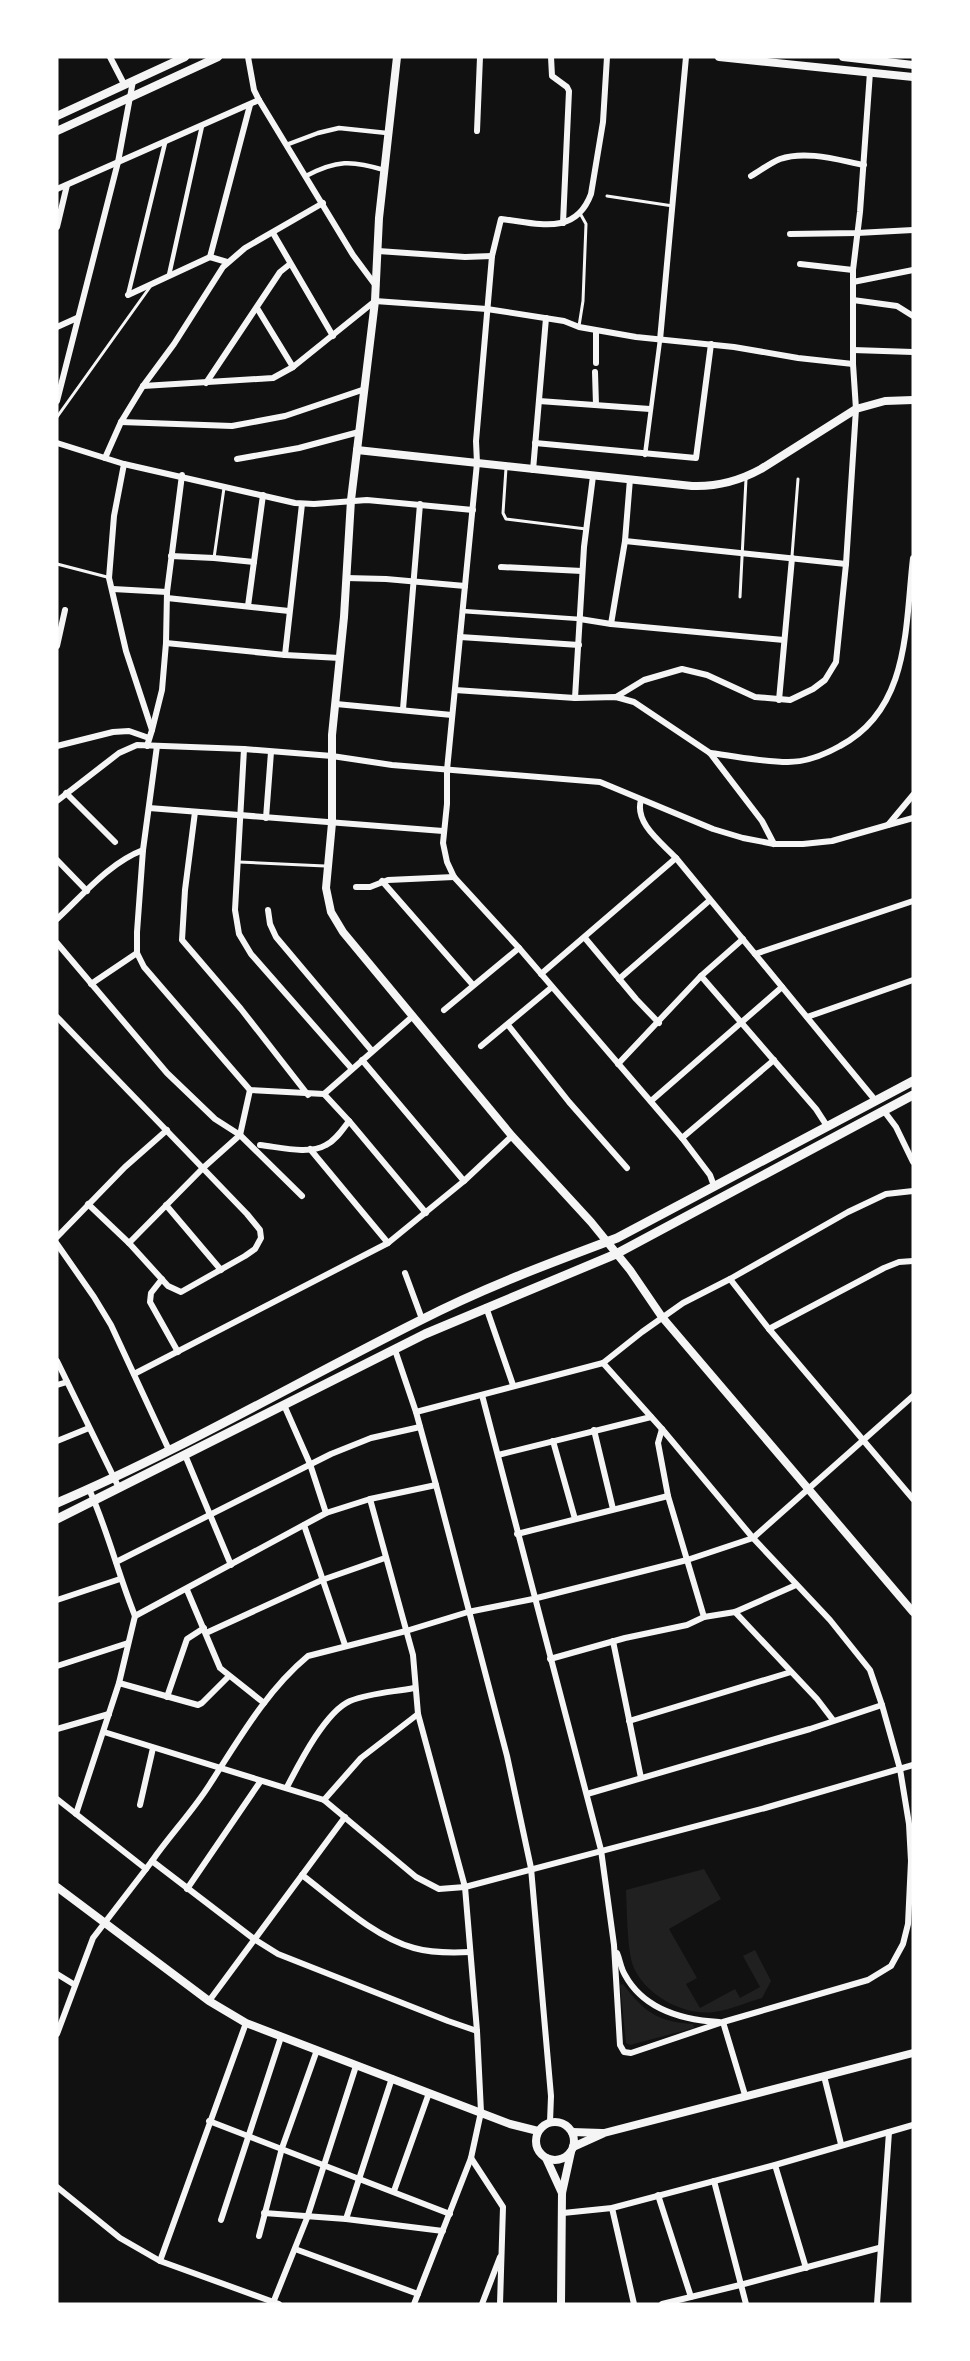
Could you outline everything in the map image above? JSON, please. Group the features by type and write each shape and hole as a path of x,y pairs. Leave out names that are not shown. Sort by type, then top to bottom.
{"main road":[{"path":"57,116 185,57"},
{"path":"57,131 218,57"},
{"path":"719,57 774,59 913,77"},
{"path":"843,57 913,65"},
{"path":"57,1503 89,1490 169,1450 422,1319 564,1257 606,1242 913,1081"},
{"path":"57,1519 395,1350 486,1307 616,1254 913,1095"}],"street":[{"path":"57,401 118,162 129,99 129,82 110,57"},
{"path":"248,57 254,90 259,100 353,255 376,286"},
{"path":"397,57 387,133 375,301 351,500 332,756 332,823 327,866 327,896 335,921 512,1136 569,1196 630,1270 662,1317 913,1612"},
{"path":"477,131 480,57"},
{"path":"551,57 552,76 569,91 563,224"},
{"path":"607,57 603,123 591,194 581,215 563,224 501,219 492,256 476,441 477,463 447,770 447,804 443,831 444,855 454,877 542,974 651,1101 710,1175 714,1186"},
{"path":"645,455 660,340 686,57"},
{"path":"616,697 644,680 682,669 707,675 747,695 790,700 813,689 832,670 838,652 856,409 853,364 853,270 864,165 870,72"},
{"path":"57,189 259,100"},
{"path":"210,257 250,105"},
{"path":"169,275 202,126"},
{"path":"286,145 339,128 387,133"},
{"path":"128,295 165,143"},
{"path":"751,176 780,159 792,157 815,156 864,165"},
{"path":"306,176 330,165 351,162 384,170"},
{"path":"57,227 67,185"},
{"path":"105,458 121,422 143,386 174,344 227,262 245,248 323,204"},
{"path":"790,234 913,230"},
{"path":"273,232 333,336"},
{"path":"378,251 465,257 492,256"},
{"path":"128,295 210,257 227,262"},
{"path":"206,383 280,272 290,264"},
{"path":"800,264 853,270"},
{"path":"853,282 913,270"},
{"path":"853,300 897,306 913,316"},
{"path":"143,386 262,380 279,375 293,367 375,301 487,309 564,321 596,331 853,364"},
{"path":"257,308 293,367"},
{"path":"57,327 77,318"},
{"path":"533,470 546,318"},
{"path":"596,331 596,363"},
{"path":"535,443 696,459 711,344"},
{"path":"853,350 913,352"},
{"path":"596,372 596,405"},
{"path":"121,422 232,426 285,416 365,389"},
{"path":"357,450 506,468 700,486 727,483 746,477 856,409 885,402 913,400"},
{"path":"539,401 650,409"},
{"path":"237,459 300,448 359,432"},
{"path":"57,443 124,464 182,475 302,504 351,500 472,510"},
{"path":"124,464 114,516 109,578 126,651 152,730"},
{"path":"147,746 162,690 167,595 182,475"},
{"path":"575,698 582,571 593,476"},
{"path":"611,624 625,541 630,479"},
{"path":"248,606 263,495"},
{"path":"285,655 302,504"},
{"path":"403,709 420,504"},
{"path":"625,541 846,564"},
{"path":"171,556 254,562"},
{"path":"778,700 792,558"},
{"path":"710,753 789,762 824,754 853,739 876,717 894,686 900,667 911,601 913,558"},
{"path":"501,567 582,571"},
{"path":"346,578 465,586"},
{"path":"113,589 289,611"},
{"path":"57,646 65,610"},
{"path":"462,611 580,619 784,640"},
{"path":"460,637 579,645"},
{"path":"166,643 285,655 340,657"},
{"path":"455,690 575,698 616,697 634,702 710,753 762,821 774,844"},
{"path":"336,704 452,715"},
{"path":"57,746 113,732 129,731 149,738"},
{"path":"57,801 119,753 137,745 244,749 332,756 392,765 600,782 728,834 774,844 832,841 913,818"},
{"path":"157,746 143,850 137,953 144,967 250,1090 308,1095 324,1094 413,1016"},
{"path":"244,749 235,919 242,940 264,969 352,1069"},
{"path":"266,818 271,752"},
{"path":"66,793 115,842"},
{"path":"888,825 913,795"},
{"path":"641,800 639,810 643,821 875,1100"},
{"path":"149,808 443,831"},
{"path":"195,812 185,890 182,940 247,1017 308,1095"},
{"path":"57,919 120,862 143,850"},
{"path":"542,974 676,858"},
{"path":"57,860 87,891"},
{"path":"356,887 370,887 382,881 454,877"},
{"path":"382,881 473,985"},
{"path":"619,979 710,900"},
{"path":"755,954 913,901"},
{"path":"268,910 270,924 276,937 372,1051"},
{"path":"585,938 659,1023"},
{"path":"618,1064 701,976 743,939"},
{"path":"57,943 167,1073 214,1119 240,1136 302,1196"},
{"path":"444,1010 519,948"},
{"path":"90,984 137,953"},
{"path":"701,976 816,1109 827,1126"},
{"path":"807,1017 913,980"},
{"path":"481,1046 552,987"},
{"path":"651,1101 782,987"},
{"path":"57,1017 247,1214 261,1234 259,1243 252,1251 181,1292 162,1280 129,1243 88,1204"},
{"path":"508,1025 563,1094 627,1168"},
{"path":"362,1060 464,1181"},
{"path":"682,1138 774,1060"},
{"path":"129,1243 203,1168 240,1136 250,1090"},
{"path":"324,1094 350,1121 426,1213"},
{"path":"884,1111 896,1127 913,1162"},
{"path":"260,1145 310,1149 327,1144 350,1121"},
{"path":"57,1237 88,1204 166,1130"},
{"path":"134,1374 388,1243 464,1181 512,1136"},
{"path":"310,1149 388,1243"},
{"path":"417,1412 603,1363 683,1303 730,1280 872,1200 886,1194 913,1191"},
{"path":"166,1204 221,1270"},
{"path":"57,1244 104,1312 169,1450"},
{"path":"769,1329 884,1268 899,1262 913,1261"},
{"path":"405,1273 422,1319"},
{"path":"162,1280 151,1293 150,1302 178,1352"},
{"path":"730,1280 863,1442 913,1499"},
{"path":"486,1307 513,1385"},
{"path":"395,1350 417,1412 507,1756 531,1868 551,2096 550,2122"},
{"path":"57,1362 119,1488"},
{"path":"482,1395 533,1599 601,1850 614,1945 620,2045 624,2052 631,2053 723,2022 868,1980 886,1970 898,1956 908,1924 911,1861 909,1824 900,1768 870,1670 838,1629 753,1538 662,1429 603,1363"},
{"path":"57,1385 68,1382"},
{"path":"57,2034 93,1938 210,1784 264,1703 297,1665 308,1656 406,1631 468,1612 533,1599 687,1560 753,1538 912,1399"},
{"path":"284,1405 310,1464 326,1514"},
{"path":"498,1455 651,1417"},
{"path":"116,1562 310,1464 371,1438 420,1427"},
{"path":"57,1441 89,1428"},
{"path":"662,1429 658,1443 668,1496 704,1617"},
{"path":"594,1430 613,1509"},
{"path":"554,1441 575,1519"},
{"path":"185,1455 231,1565"},
{"path":"135,1616 326,1514 370,1499 436,1485"},
{"path":"76,1814 120,1683 135,1616 89,1490"},
{"path":"517,1534 668,1496"},
{"path":"370,1499 413,1655 418,1714 465,1887 477,2031 481,2112 471,2158 414,2304"},
{"path":"304,1525 345,1645"},
{"path":"167,1697 187,1639 322,1580 385,1558"},
{"path":"57,1600 120,1579"},
{"path":"550,1659 613,1641 687,1625 704,1617 735,1612 796,1585"},
{"path":"187,1590 220,1668 228,1677 264,1703"},
{"path":"735,1612 817,1699 832,1720"},
{"path":"613,1641 641,1778"},
{"path":"57,1666 128,1643"},
{"path":"629,1721 791,1672"},
{"path":"120,1683 192,1704 202,1703 228,1677"},
{"path":"287,1787 303,1756 333,1714 340,1708 360,1698 414,1688"},
{"path":"587,1794 810,1729 882,1705"},
{"path":"57,1729 109,1714"},
{"path":"324,1800 361,1758 418,1714"},
{"path":"104,1732 324,1800 416,1877 439,1889 465,1887 765,1808 913,1765"},
{"path":"140,1805 153,1748"},
{"path":"187,1889 260,1782"},
{"path":"57,1799 146,1869"},
{"path":"209,2001 345,1817"},
{"path":"152,1861 254,1939 278,1954 477,2031"},
{"path":"302,1875 395,1942 416,1949 444,1953 470,1952"},
{"path":"57,1887 209,2001 246,2023 510,2124 538,2131"},
{"path":"614,1945 625,1975 642,1996 654,2005 667,2013 684,2018 723,2022"},
{"path":"57,1974 75,1985"},
{"path":"723,2022 745,2096"},
{"path":"160,2261 246,2023"},
{"path":"221,2220 281,2037"},
{"path":"260,2236 282,2148 317,2050"},
{"path":"546,2158 562,2159 572,2150 604,2133 913,2053"},
{"path":"57,2187 120,2238 160,2261 275,2303 307,2217 356,2066"},
{"path":"824,2076 841,2144"},
{"path":"346,2219 392,2078"},
{"path":"394,2191 429,2093"},
{"path":"209,2121 248,2134 450,2214"},
{"path":"561,2304 562,2193 572,2150 572,2132 565,2124 550,2122 538,2131 537,2149 546,2158 562,2193"},
{"path":"563,2213 612,2208 775,2165 913,2125"},
{"path":"572,2132 604,2133"},
{"path":"877,2304 879,2248 889,2132"},
{"path":"471,2158 502,2207 500,2304"},
{"path":"775,2165 806,2268"},
{"path":"714,2181 746,2304"},
{"path":"658,2195 691,2297"},
{"path":"612,2208 634,2304"},
{"path":"264,2213 346,2219 443,2231"},
{"path":"662,2304 879,2248"},
{"path":"296,2249 418,2294"},
{"path":"482,2304 502,2252"}],"lane":[{"path":"607,196 673,206"},
{"path":"579,327 583,301 586,224 581,215"},
{"path":"57,417 152,285"},
{"path":"506,468 503,513 506,519 586,529"},
{"path":"740,597 746,477"},
{"path":"792,558 798,479"},
{"path":"214,558 224,485"},
{"path":"57,564 109,578"},
{"path":"237,862 327,866"}],"shaded area":[{"path":"704,1869 721,1899 669,1929 697,1978 686,1984 700,2008 735,1989 740,1998 760,1987 743,1956 755,1950 771,1981 762,1998 714,2012 689,2010 676,2006 652,1991 635,1971 629,1942 626,1890"},
{"path":"623,1984 638,2002 653,2014 670,2021 693,2024 694,2028 630,2045 626,2043 620,1985"}]}
